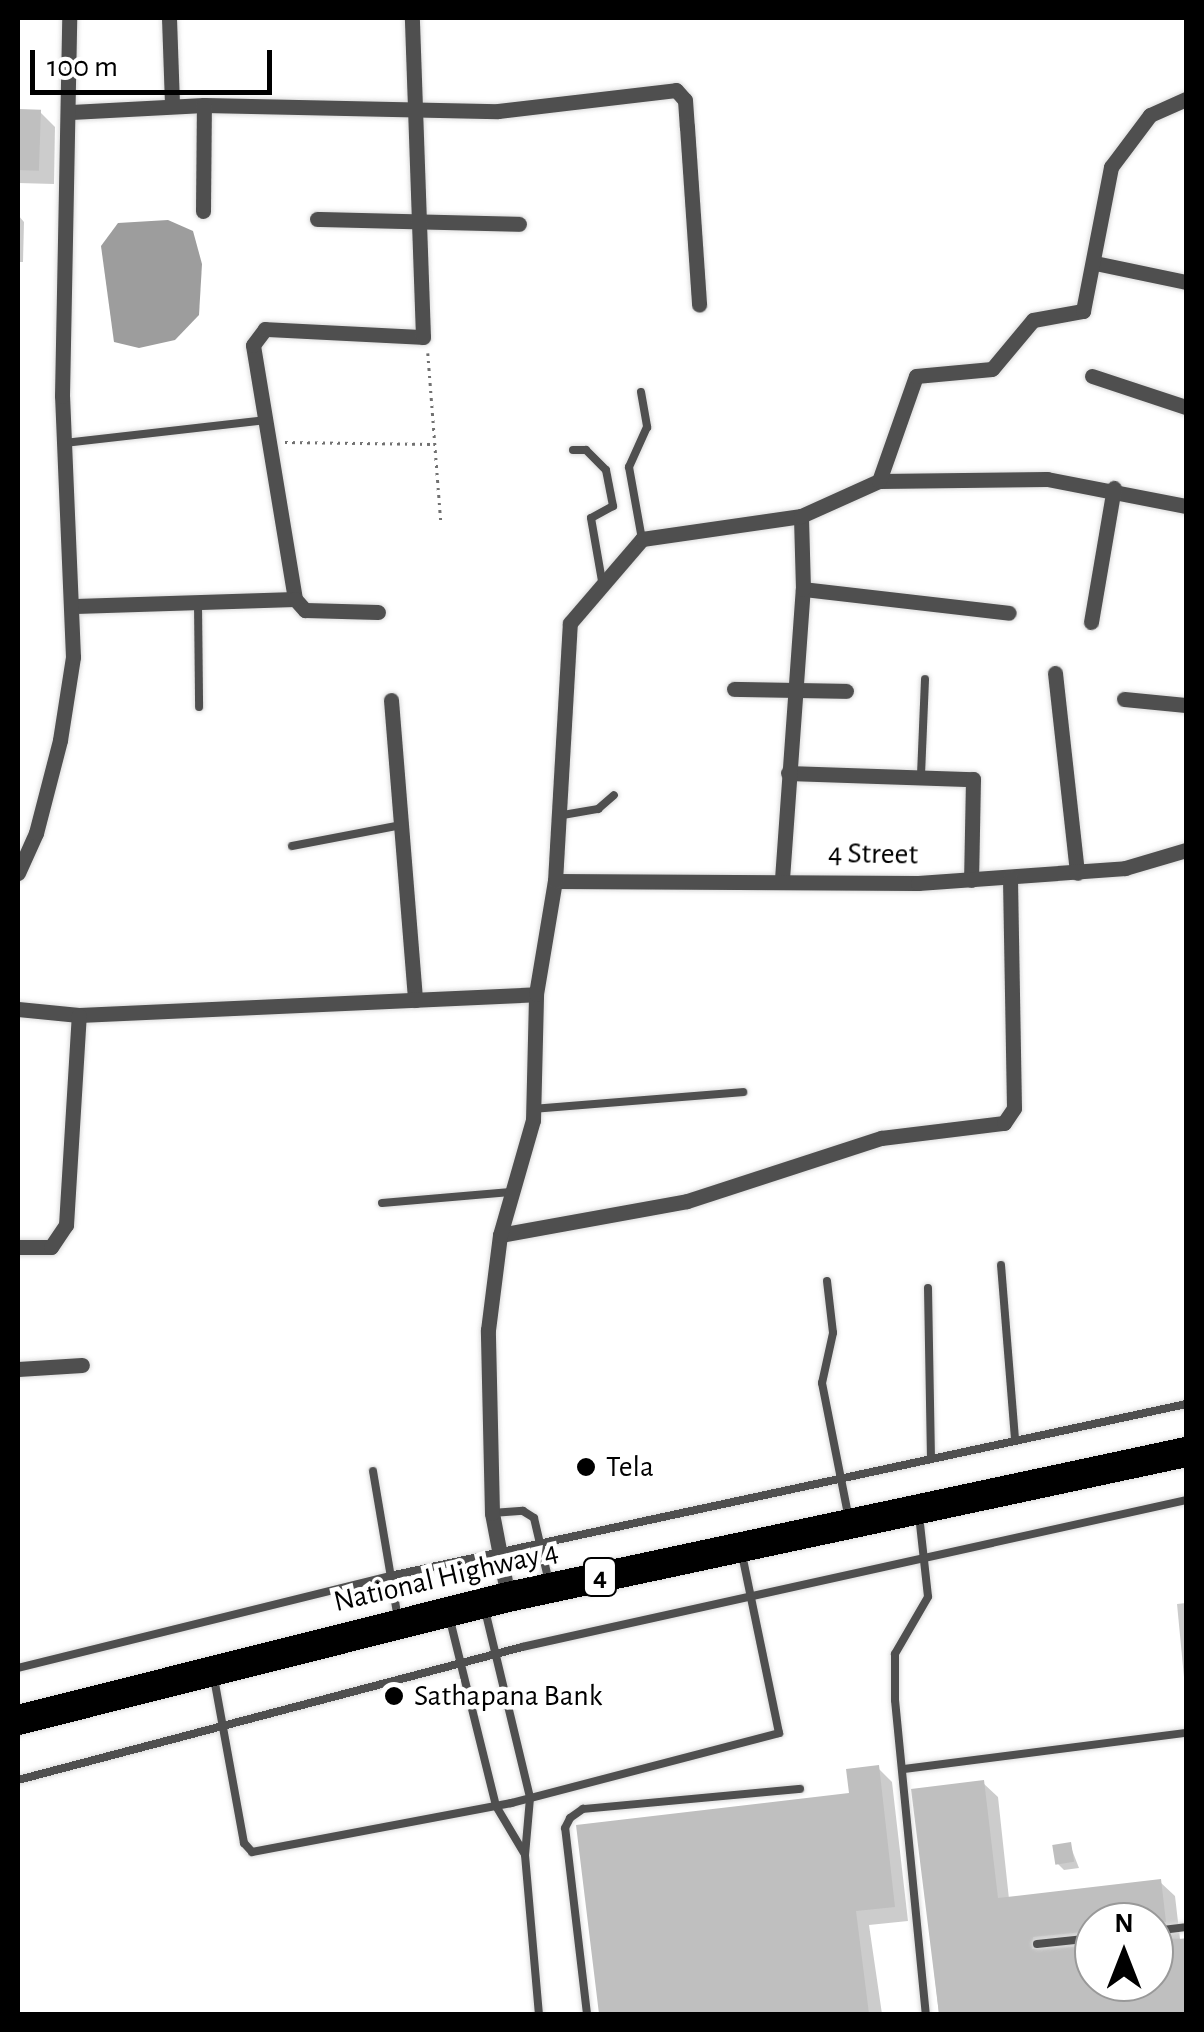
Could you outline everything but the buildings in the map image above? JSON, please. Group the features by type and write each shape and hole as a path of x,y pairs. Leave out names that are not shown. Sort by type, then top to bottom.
{"highway":[{"name":"National Highway 4","path":"18,1720 448,1611 1186,1452"}],"street":[{"path":"18,873 36,833 60,740 75,606 64,443 71,112 69,18"},
{"path":"169,18 172,106"},
{"path":"378,612 305,610 295,599 253,345 265,330 423,337 412,18"},
{"path":"71,112 204,105 415,114 676,90 684,100 688,127 699,305"},
{"path":"879,481 916,376 1000,365 1033,320 1083,311 1111,168 1120,150 1150,115 1186,99"},
{"path":"203,211 204,105"},
{"path":"316,220 518,224"},
{"path":"1094,263 1186,282"},
{"path":"1092,376 1186,406"},
{"path":"496,1600 488,1330 500,1235 516,1192 533,1109 536,994 556,881 570,623 642,539 801,516 879,481 1046,479 1114,488 1186,506"},
{"path":"1091,622 1114,488"},
{"path":"782,879 791,691 802,590 801,516"},
{"path":"802,590 1009,613"},
{"path":"75,606 295,599"},
{"path":"1055,673 1078,872"},
{"path":"734,689 846,691"},
{"path":"1124,699 1186,706"},
{"path":"391,700 396,826 415,1000"},
{"path":"788,772 967,776 976,785 971,880"},
{"name":"4 Street","path":"556,881 971,880 1125,868 1186,850"},
{"path":"500,1235 687,1200 881,1138 1004,1123 1014,1108 1010,878"},
{"path":"18,1009 79,1015 536,994"},
{"path":"18,1247 51,1248 66,1225 79,1015"},
{"path":"18,1369 82,1365"}],"lane":[{"path":"641,392 646,428 629,467 642,539"},
{"path":"64,443 265,420"},
{"path":"573,450 586,450 606,470 613,506 591,518 603,585"},
{"path":"198,602 199,707"},
{"path":"922,775 925,679"},
{"path":"557,816 598,809 614,795"},
{"path":"292,846 396,826"},
{"path":"533,1109 743,1092"},
{"path":"382,1203 516,1192"},
{"path":"1001,1264 1016,1439"},
{"path":"827,1281 834,1333 822,1383 850,1524"},
{"path":"928,1288 932,1459"},
{"path":"18,1668 390,1576 1186,1404"},
{"path":"373,1471 398,1623"},
{"path":"18,1780 496,1654 1186,1500"},
{"path":"918,1509 927,1557 928,1596 895,1654 926,2014"},
{"path":"492,1513 523,1510 534,1518 550,1588"},
{"path":"211,1669 226,1723 241,1826 252,1852 496,1806 779,1733 741,1547"},
{"path":"496,1600 496,1654 530,1798 525,1855 539,2014"},
{"path":"448,1611 496,1806 525,1855"},
{"path":"904,1769 1186,1733"},
{"path":"587,2014 565,1828 570,1818 584,1809 800,1789"},
{"path":"1036,1944 1074,1940"}],"path":[{"path":"423,337 442,522"},
{"path":"268,441 433,444"}],"shaded area":[{"path":"168,220 193,231 202,264 199,315 175,340 139,348 114,342 101,246 118,223"}],"place":[{"name":"Tela","path":"586,1467"},
{"name":"Sathapana Bank","path":"394,1696"}]}
